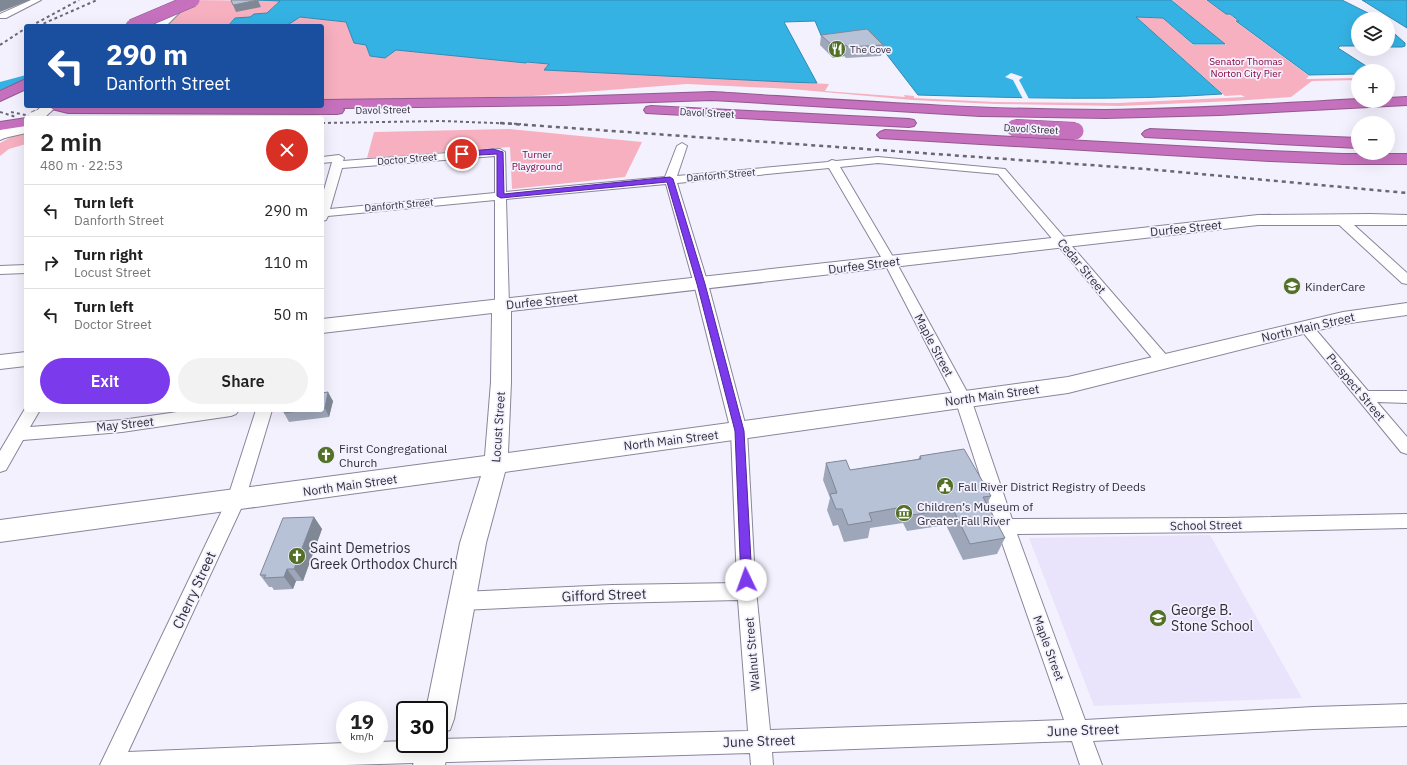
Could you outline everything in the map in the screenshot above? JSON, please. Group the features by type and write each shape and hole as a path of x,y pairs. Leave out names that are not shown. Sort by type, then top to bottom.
{"highway":[{"path":"137,24 197,1"},
{"path":"154,24 197,1"},
{"path":"0,85 24,74"},
{"path":"0,93 24,83"},
{"path":"0,98 24,83"},
{"name":"Davol Street","path":"324,104 451,103 728,96 934,110 1025,114 1172,113 1407,101"},
{"path":"0,98 20,102"},
{"name":"Davol Street","path":"64,108 214,110 528,108 744,114 985,126"},
{"path":"324,116 479,112 528,108"},
{"path":"744,114 802,125 884,134 1328,159 1407,158"},
{"path":"1025,114 1040,143"},
{"path":"1,133 24,124"},
{"name":"Davol Street","path":"1000,127 1090,132"},
{"path":"1137,134 1351,143"}],"main road":[{"path":"161,24 187,0"},
{"path":"37,116 47,108"},
{"name":"Durfee Street","path":"324,326 1258,220 1407,220"},
{"name":"Locust Street","path":"443,701 473,543 496,464 501,382 502,306"},
{"name":"North Main Street","path":"0,531 236,500 1068,385 1343,318 1407,309"},
{"path":"0,362 24,359"}],"street":[{"path":"2,16 37,0"},
{"path":"2,16 18,18"},
{"path":"670,179 682,146"},
{"name":"Doctor Street","path":"338,166 493,151 500,152"},
{"name":"Locust Street","path":"500,152 502,306"},
{"path":"324,160 339,158 338,166 324,208"},
{"name":"Danforth Street","path":"324,214 832,163 878,160 1001,171"},
{"name":"Maple Street","path":"832,163 890,262 963,399 1006,527 1091,765"},
{"name":"Cedar Street","path":"1001,171 1163,361"},
{"name":"Walnut Street","path":"670,179 701,284 739,431 747,591 762,765"},
{"path":"1340,219 1407,280"},
{"path":"0,270 24,269"},
{"name":"Prospect Street","path":"1306,327 1407,448"},
{"path":"1363,396 1407,397"},
{"path":"0,465 31,412"},
{"name":"May Street","path":"18,434 122,426 217,412"},
{"name":"Cherry Street","path":"111,765 236,500 263,412"},
{"name":"School Street","path":"1006,527 1224,525 1407,521"},
{"name":"Gifford Street","path":"462,601 612,594 747,591"},
{"name":"June Street","path":"448,752 1079,730 1313,718 1407,715"},
{"name":"June Street","path":"111,765 432,753"}],"shaded area":[{"name":"George B. Stone School","path":"1210,535 1302,698 1094,706 1029,538"}],"green space":[{"path":"193,0 280,1 267,13 254,14 250,17 235,18 230,24 169,24"},
{"name":"Senator Thomas Norton City Pier","path":"1172,0 1206,0 1226,14 1229,14 1238,21 1235,21 1309,76 1306,79 1351,78 1351,80 1312,81 1291,97 1120,106 995,104 912,100 791,89 687,84 532,96 324,101 324,24 289,24 300,17 346,22 354,43 366,44 370,56 385,58 396,50 525,63 550,64 545,70 829,84 825,91 905,97 904,95 914,96 914,98 994,102 1118,103 1245,97 1241,95 1225,96 1136,17 1163,18 1193,45 1226,45"},
{"name":"Turner Playground","path":"509,129 642,142 625,177 512,189 510,147 367,158 374,132"},
{"path":"17,134 24,134 24,145 9,149 0,156 0,143"}],"water":[{"path":"258,0 1171,0 1225,44 1193,44 1163,18 1136,17 1222,94 1146,98 1032,98 918,95 874,38 823,40 815,21 784,22 817,83 544,70 549,64 396,50 385,58 370,56 366,45 354,43 346,22 300,17 289,24 230,24 235,18 250,17 254,14 267,13 280,1"},
{"path":"1207,0 1342,0 1366,12 1351,12 1351,46 1340,46 1338,48 1363,64 1351,64 1351,74 1309,75 1236,21 1239,21 1230,14 1226,14"},
{"path":"1362,0 1407,0 1407,28 1395,21 1395,12 1381,12"},
{"path":"1395,34 1405,43 1405,46 1395,47"}],"pier":[{"path":"1011,73 1023,77 1019,80 1029,99 1023,99 1013,80 1005,77"}],"building":[{"path":"231,0 258,0 233,5"},
{"path":"867,29 883,45 848,47 846,45 834,47 821,35"},
{"path":"328,392 325,408 324,408 324,393"},
{"path":"964,449 991,496 983,497 1005,538 970,544 953,509 912,515 908,506 869,513 872,521 848,525 842,509 836,509 830,494 837,493 826,463 846,460 850,470 921,459 920,456"},
{"path":"314,517 294,569 287,569 284,577 264,578 266,575 260,575 283,518"}],"waterway":[{"path":"0,87 24,81"}],"railway":[{"path":"35,24 79,0"},
{"path":"43,24 97,0"},
{"path":"0,45 24,29"},
{"path":"0,112 16,117"},
{"path":"11,112 30,116"},
{"path":"324,123 441,121 506,123"},
{"path":"500,123 506,123"},
{"path":"506,123 521,124"},
{"path":"506,123 1146,169 1407,193"}],"place":[{"name":"The Cove","path":"837,49"},
{"name":"KinderCare","path":"1292,286"},
{"name":"First Congregational Church","path":"326,455"},
{"name":"Fall River District Registry of Deeds","path":"945,486"},
{"name":"Children’s Museum of Greater Fall River","path":"904,513"},
{"name":"Saint Demetrios Greek Orthodox Church","path":"297,556"},
{"name":"George B. Stone School","path":"1158,618"}],"route":[{"path":"462,154 493,151 500,152 501,196 670,179 701,284 739,431 746,580"}]}
